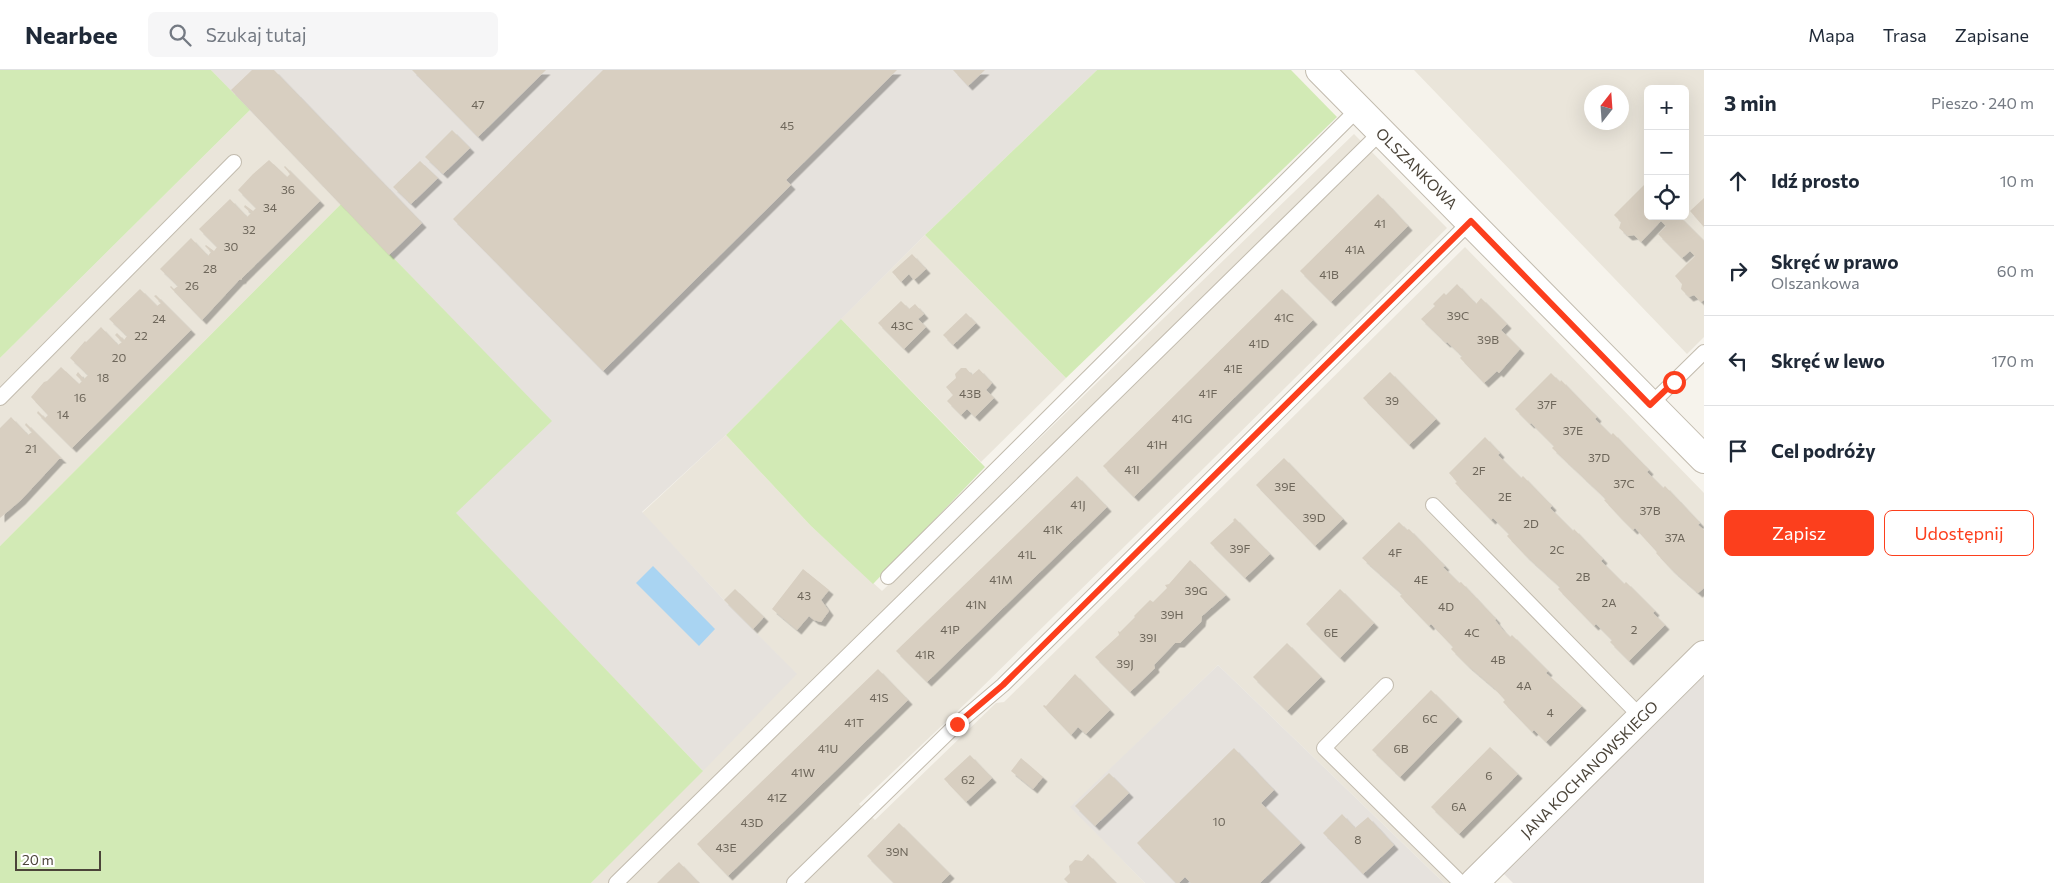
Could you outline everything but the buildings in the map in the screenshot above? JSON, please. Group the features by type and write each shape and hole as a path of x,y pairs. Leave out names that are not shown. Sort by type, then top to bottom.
{"street":[{"name":"OLSZANKOWA","path":"1320,70 1704,459"},
{"name":"JANA KOCHANOWSKIEGO","path":"1474,883 1704,655"}],"lane":[{"path":"888,577 1358,109"},
{"path":"616,883 1381,132"},
{"path":"0,398 234,162"},
{"path":"794,883 957,724 1003,685 1471,221"},
{"path":"1650,405 1704,352"},
{"path":"1433,505 1642,718"},
{"path":"1386,685 1324,748 1461,883"}],"shaded area":[{"path":"211,70 1097,70 925,235 726,435 642,512 724,600 797,674 703,771 455,513 551,421"},
{"path":"1414,70 1704,70 1704,337 1687,354"},
{"path":"250,110 341,204 0,546 0,358"},
{"path":"1354,134 1447,228 968,701 859,804 875,820 996,703 1004,702 1465,247 1704,493 1704,641 1463,883 1444,883 1218,665 1071,807 1145,883 591,883 796,674 642,513 726,435 811,526 882,591"},
{"path":"925,235 1066,378 981,462 841,319"},
{"path":"1218,665 1444,883 1145,883 1070,807"},
{"path":"1704,669 1704,883 1513,883 1501,871"}],"green space":[{"path":"0,70 211,70 250,110 0,358"},
{"path":"1097,70 1291,70 1337,117 1066,378 925,235"},
{"path":"341,204 552,421 456,513 703,771 591,883 0,883 0,546"},
{"path":"841,319 985,467 873,584 811,526 726,435"}],"water":[{"path":"653,566 715,629 699,646 636,583"}],"route":[{"path":"957,724 1003,685 1471,221 1650,405 1674,382"}]}
